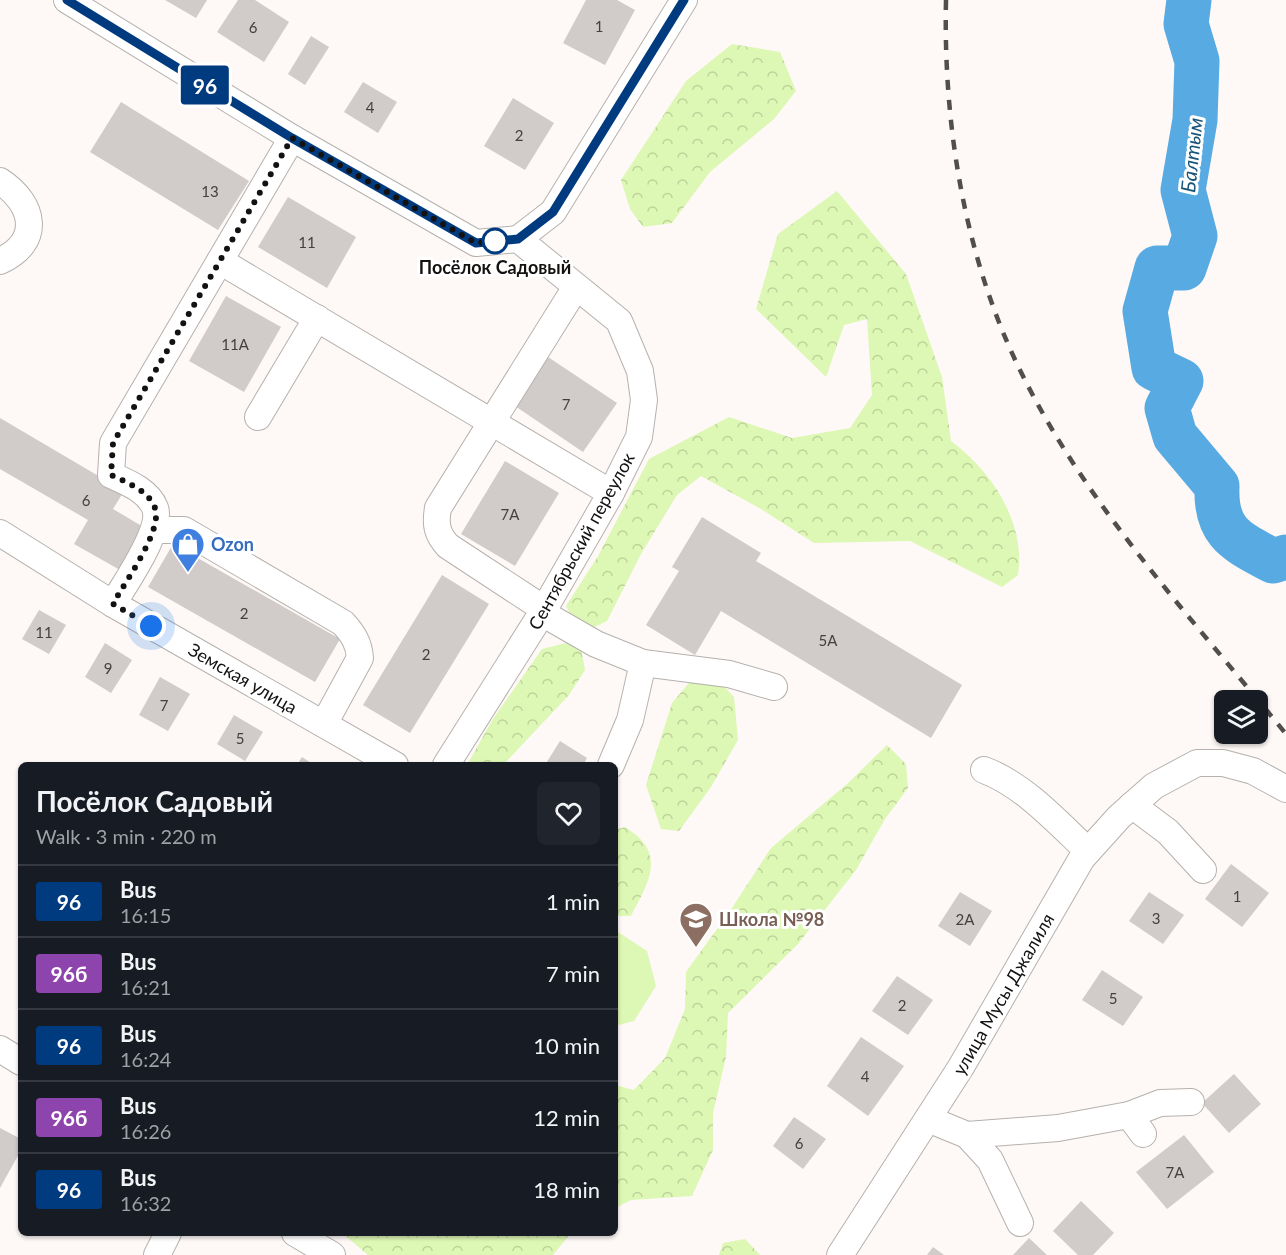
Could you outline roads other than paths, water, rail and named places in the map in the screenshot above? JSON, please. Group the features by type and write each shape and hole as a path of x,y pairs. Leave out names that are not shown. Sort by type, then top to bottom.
{"street":[{"path":"67,0 292,138 476,243 518,239 553,212 684,0"},
{"path":"113,604 155,530 155,508 140,489 111,475 113,443 292,138"},
{"path":"0,180 22,200 28,217 28,238 16,254 0,261"},
{"name":"Сентябрьский переулок","path":"448,762 543,611 611,493 639,437 644,400 640,371 619,321 518,239"},
{"path":"220,261 611,493"},
{"path":"576,287 438,508 436,522 438,536 447,546 477,567 596,644 643,663 729,674 774,687"},
{"path":"258,417 317,318"},
{"path":"155,530 184,530 343,623 353,634 359,646 360,658 324,724"},
{"name":"Земская улица","path":"0,533 113,604 390,762"},
{"path":"612,762 630,720 643,663"},
{"name":"улица Мусы Джалиля","path":"840,1255 928,1119 1088,851 1132,805 1154,786 1197,763 1223,763 1243,768 1286,789"},
{"path":"984,770 994,774 1034,802 1088,851"},
{"path":"1132,805 1168,832 1203,870"},
{"path":"0,1049 18,1060"},
{"path":"967,1135 1136,1124 1160,1103 1191,1102"},
{"path":"928,1119 967,1135 990,1160 1020,1223"},
{"path":"157,1255 166,1236"},
{"path":"300,1236 332,1255"}],"waterway":[{"name":"Балтым","path":"1189,0 1186,24 1197,61 1195,120 1183,190 1195,236 1184,268 1157,268 1145,311 1154,368 1181,381 1167,408 1175,436 1217,486 1220,515 1230,534 1273,561 1286,557"}],"railway":[{"path":"946,0 949,98 962,196 988,292 1005,338 1052,430 1113,521 1181,608 1286,734"}],"place":[{"name":"Посёлок Садовый","path":"495,241"},
{"name":"Ozon","path":"188,573"},
{"name":"Школа №98","path":"696,948"}]}
